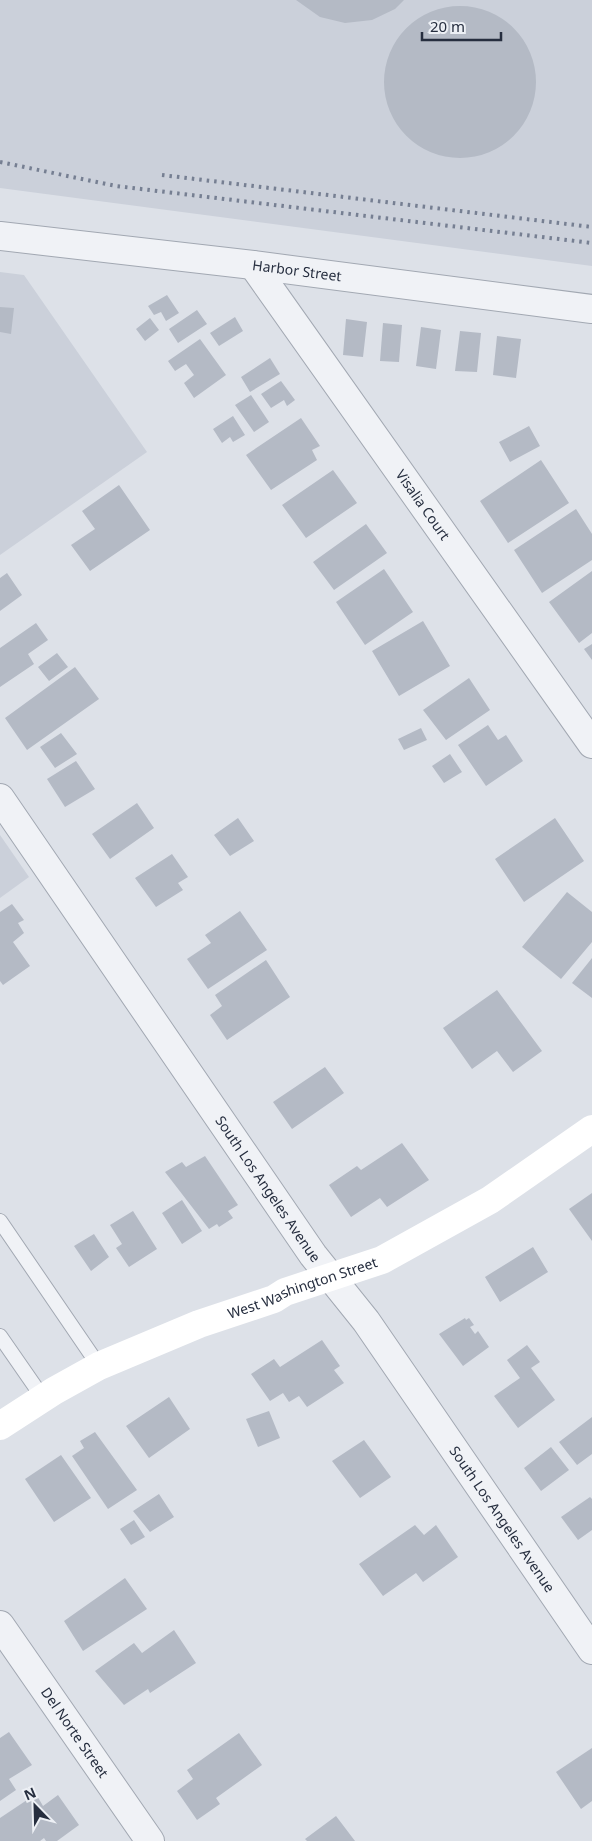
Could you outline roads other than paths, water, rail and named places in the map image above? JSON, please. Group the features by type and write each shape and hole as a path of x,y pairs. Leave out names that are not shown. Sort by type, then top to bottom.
{"street":[{"name":"Harbor Street","path":"0,236 253,265 592,309"},
{"name":"Visalia Court","path":"253,265 592,744"},
{"name":"South Los Angeles Avenue","path":"0,798 307,1246 366,1321 592,1650"},
{"name":"West Washington Street","path":"0,1426 43,1398 99,1366 198,1324 382,1260 490,1200 592,1128"},
{"name":"Del Norte Street","path":"0,1626 150,1841"}],"lane":[{"path":"0,1221 99,1366"},
{"path":"0,1336 43,1398"}],"railway":[{"path":"0,162 116,186 592,243"},
{"path":"162,175 592,227"}]}
